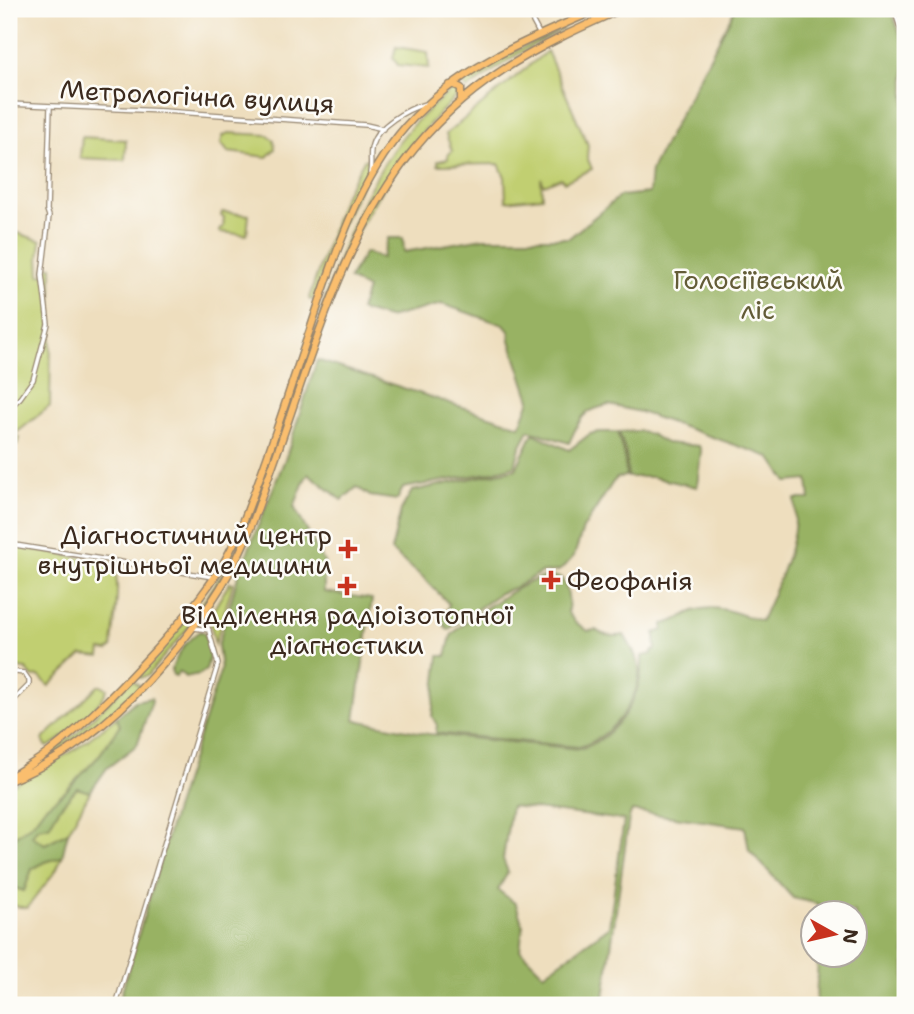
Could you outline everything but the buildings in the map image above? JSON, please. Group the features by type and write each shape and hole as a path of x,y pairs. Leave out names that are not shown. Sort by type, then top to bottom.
{"highway":[{"path":"9,779 65,740 134,672 179,623 215,578 239,533 344,233 368,184 396,139 430,102 450,85 490,59 599,9"},
{"path":"9,779 42,765 121,708 191,630 223,584 247,537 286,432 326,310 347,261 404,162 460,101 523,55 622,9"},
{"path":"450,85 461,88 460,101"},
{"path":"134,672 138,681 148,681"}],"street":[{"path":"526,9 540,35"},
{"path":"892,9 905,41"},
{"path":"368,184 372,144 383,129 410,110 430,102"},
{"name":"Метрологічна вулиця","path":"9,104 227,115 366,125 383,129"},
{"path":"9,408 33,380 48,324 42,275 49,216 50,106"},
{"path":"9,544 215,578"},
{"path":"116,1005 218,664 209,630 207,606"},
{"path":"191,630 200,627 209,630"},
{"path":"9,671 24,673 29,680 29,685 9,705"}],"green space":[{"name":"Голосіївський ліс","path":"735,9 881,9 893,14 905,49 905,1005 816,1005 817,968 869,968 869,898 793,898 749,850 745,827 632,811 603,1005 118,1005 174,813 221,669 218,646 238,576 287,454 317,360 520,426 530,400 510,340 510,332 504,325 442,304 388,318 360,310 367,289 349,279 365,252 382,258 388,238 403,238 404,252 483,238 569,238 620,196 649,193 651,170","holes":["609,405 640,412 770,457 787,482 808,480 810,499 795,499 794,531 790,547 761,621 728,610 711,608 694,611 663,624 663,630 655,633 656,650 652,651 652,654 642,656 638,684 626,712 607,734 580,749 428,734 355,720 372,599 324,592 324,562 294,507 309,474 342,500 357,487 370,496 397,500 403,488 515,466 520,447 529,430 569,443 576,427 592,410","511,806 624,820 609,927 544,974 520,950 523,926 516,904 498,890 508,872 503,859"]},
{"path":"564,29 513,57 467,89 461,83 499,58"},
{"path":"396,47 428,52 429,68 398,65 393,58"},
{"path":"547,51 588,145 587,157 592,169 564,182 561,178 544,185 541,178 542,197 506,201 505,177 499,164 438,165 438,161 448,159 452,151 446,134"},
{"path":"453,88 459,90 459,94 422,133 375,200 337,272 317,321 349,233 380,170 406,133"},
{"path":"228,133 267,135 274,140 275,149 267,157 228,152 221,143 223,136"},
{"path":"82,137 126,140 125,160 80,158"},
{"path":"368,159 367,172 333,243 313,300 310,300 343,198 364,160"},
{"path":"222,212 249,215 247,235 220,232 220,228 223,228"},
{"path":"9,230 41,241 40,275 45,275 45,267 52,267 50,406 15,434 20,438 17,445 9,443"},
{"path":"316,325 277,444 235,554 218,586 188,628 148,675 140,678 139,673 207,597 234,554 276,443"},
{"path":"638,431 666,443 699,446 701,451 697,487 652,477 628,477 626,453 619,432"},
{"path":"617,432 624,454 626,476 613,482 583,529 574,556 558,571 540,573 500,593 448,630 442,619 449,604 425,579 391,551 401,510 412,491 516,469 533,433 569,450 590,434"},
{"path":"9,545 116,564 117,600 112,647 108,651 101,650 100,657 82,655 49,686 39,676 33,677 26,669 9,667"},
{"path":"539,578 561,578 564,582 568,595 568,613 575,622 588,631 596,630 610,636 624,635 637,659 637,687 619,720 600,737 579,747 436,733 437,725 432,716 439,656 446,656 451,636 497,600"},
{"path":"230,582 233,583 215,644 209,617"},
{"path":"200,631 205,633 210,654 206,670 185,677 179,671 176,676 173,675 171,670 179,654"},
{"path":"132,679 141,687 115,710 74,743 30,768 77,733"},
{"path":"98,686 107,689 98,704 71,730 47,747 44,738"},
{"path":"151,698 137,745 107,768 90,792 77,788 60,807 49,826 37,828 32,836 45,844 68,832 62,857 32,869 24,891 9,886 9,841 33,823 45,807 66,791 98,757 120,726 117,717 135,701"},
{"path":"117,717 120,725 98,757 66,791 45,807 33,823 9,841 9,787 76,749"},
{"path":"77,788 90,792 68,832 45,845 31,837 37,828 49,826 60,807"},
{"path":"62,857 57,869 27,908 9,905 9,886 24,891 32,869"}],"place":[{"name":"Діагностичний центр внутрішньої медицини","path":"348,549"},
{"name":"Феофанія","path":"551,580"},
{"name":"Відділення радіоізотопної діагностики","path":"347,586"}]}
